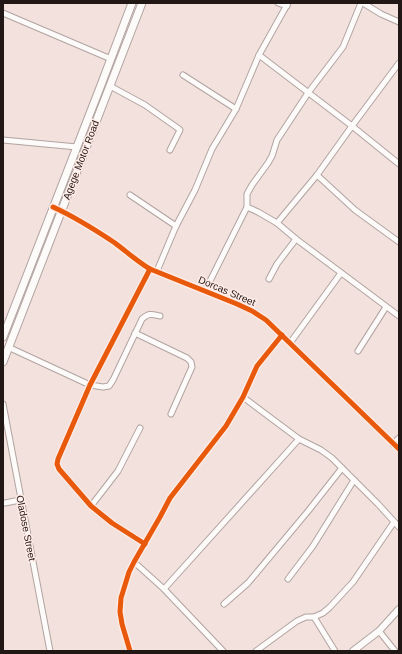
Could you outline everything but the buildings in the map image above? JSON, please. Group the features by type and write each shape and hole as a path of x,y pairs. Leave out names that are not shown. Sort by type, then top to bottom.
{"main road":[{"name":"Agege Motor Road","path":"3,337 132,3"},
{"name":"Agege Motor Road","path":"3,362 142,3"},
{"path":"123,28 130,31"}],"street":[{"path":"156,272 176,226 195,190 212,149 236,109 259,55 287,4 278,3"},
{"path":"205,291 247,207 247,194 270,159 277,140 308,93 343,46 362,3 399,22"},
{"path":"3,13 111,59"},
{"path":"259,55 399,164"},
{"path":"277,223 318,175 399,63"},
{"path":"183,75 236,109"},
{"path":"110,86 145,105 180,130 170,150"},
{"path":"3,140 77,147"},
{"path":"318,175 356,210 399,242"},
{"path":"130,195 176,226"},
{"name":"Dorcas Street","path":"53,207 111,240 150,269 238,304 266,320 399,449"},
{"path":"247,207 277,223 341,274 399,316"},
{"path":"269,279 277,264 296,239"},
{"path":"145,544 112,523 91,506 59,469 57,464 90,385 150,269"},
{"path":"290,343 341,274"},
{"path":"358,351 386,307"},
{"path":"8,347 90,385 103,387 109,386 142,319 151,314 160,316"},
{"path":"135,333 187,358 191,362 192,367 171,414"},
{"path":"130,651 120,612 121,598 129,572 170,498 226,426 243,397 256,366 282,335"},
{"path":"243,397 299,439 321,450 332,458 399,527"},
{"name":"Oladose Street","path":"3,404 20,500 50,651"},
{"path":"91,506 118,471 140,428"},
{"path":"393,444 399,438"},
{"path":"164,589 299,439"},
{"path":"224,604 248,583 342,468"},
{"path":"288,579 313,546 354,480"},
{"path":"5,503 20,500"},
{"path":"256,651 297,621 306,617 314,617 323,613 330,607 353,582 394,522"},
{"path":"134,562 164,589 223,651"},
{"path":"353,651 379,631 399,609"},
{"path":"314,617 335,651"},
{"path":"379,631 395,651"}],"cycle path":[{"path":"53,207 77,219 101,234 150,269 237,304 266,320 399,449"},
{"path":"145,544 112,523 91,506 59,469 57,464 90,385 150,269"},
{"path":"130,651 120,612 121,598 129,572 170,498 226,426 243,397 257,366 282,335"}]}
